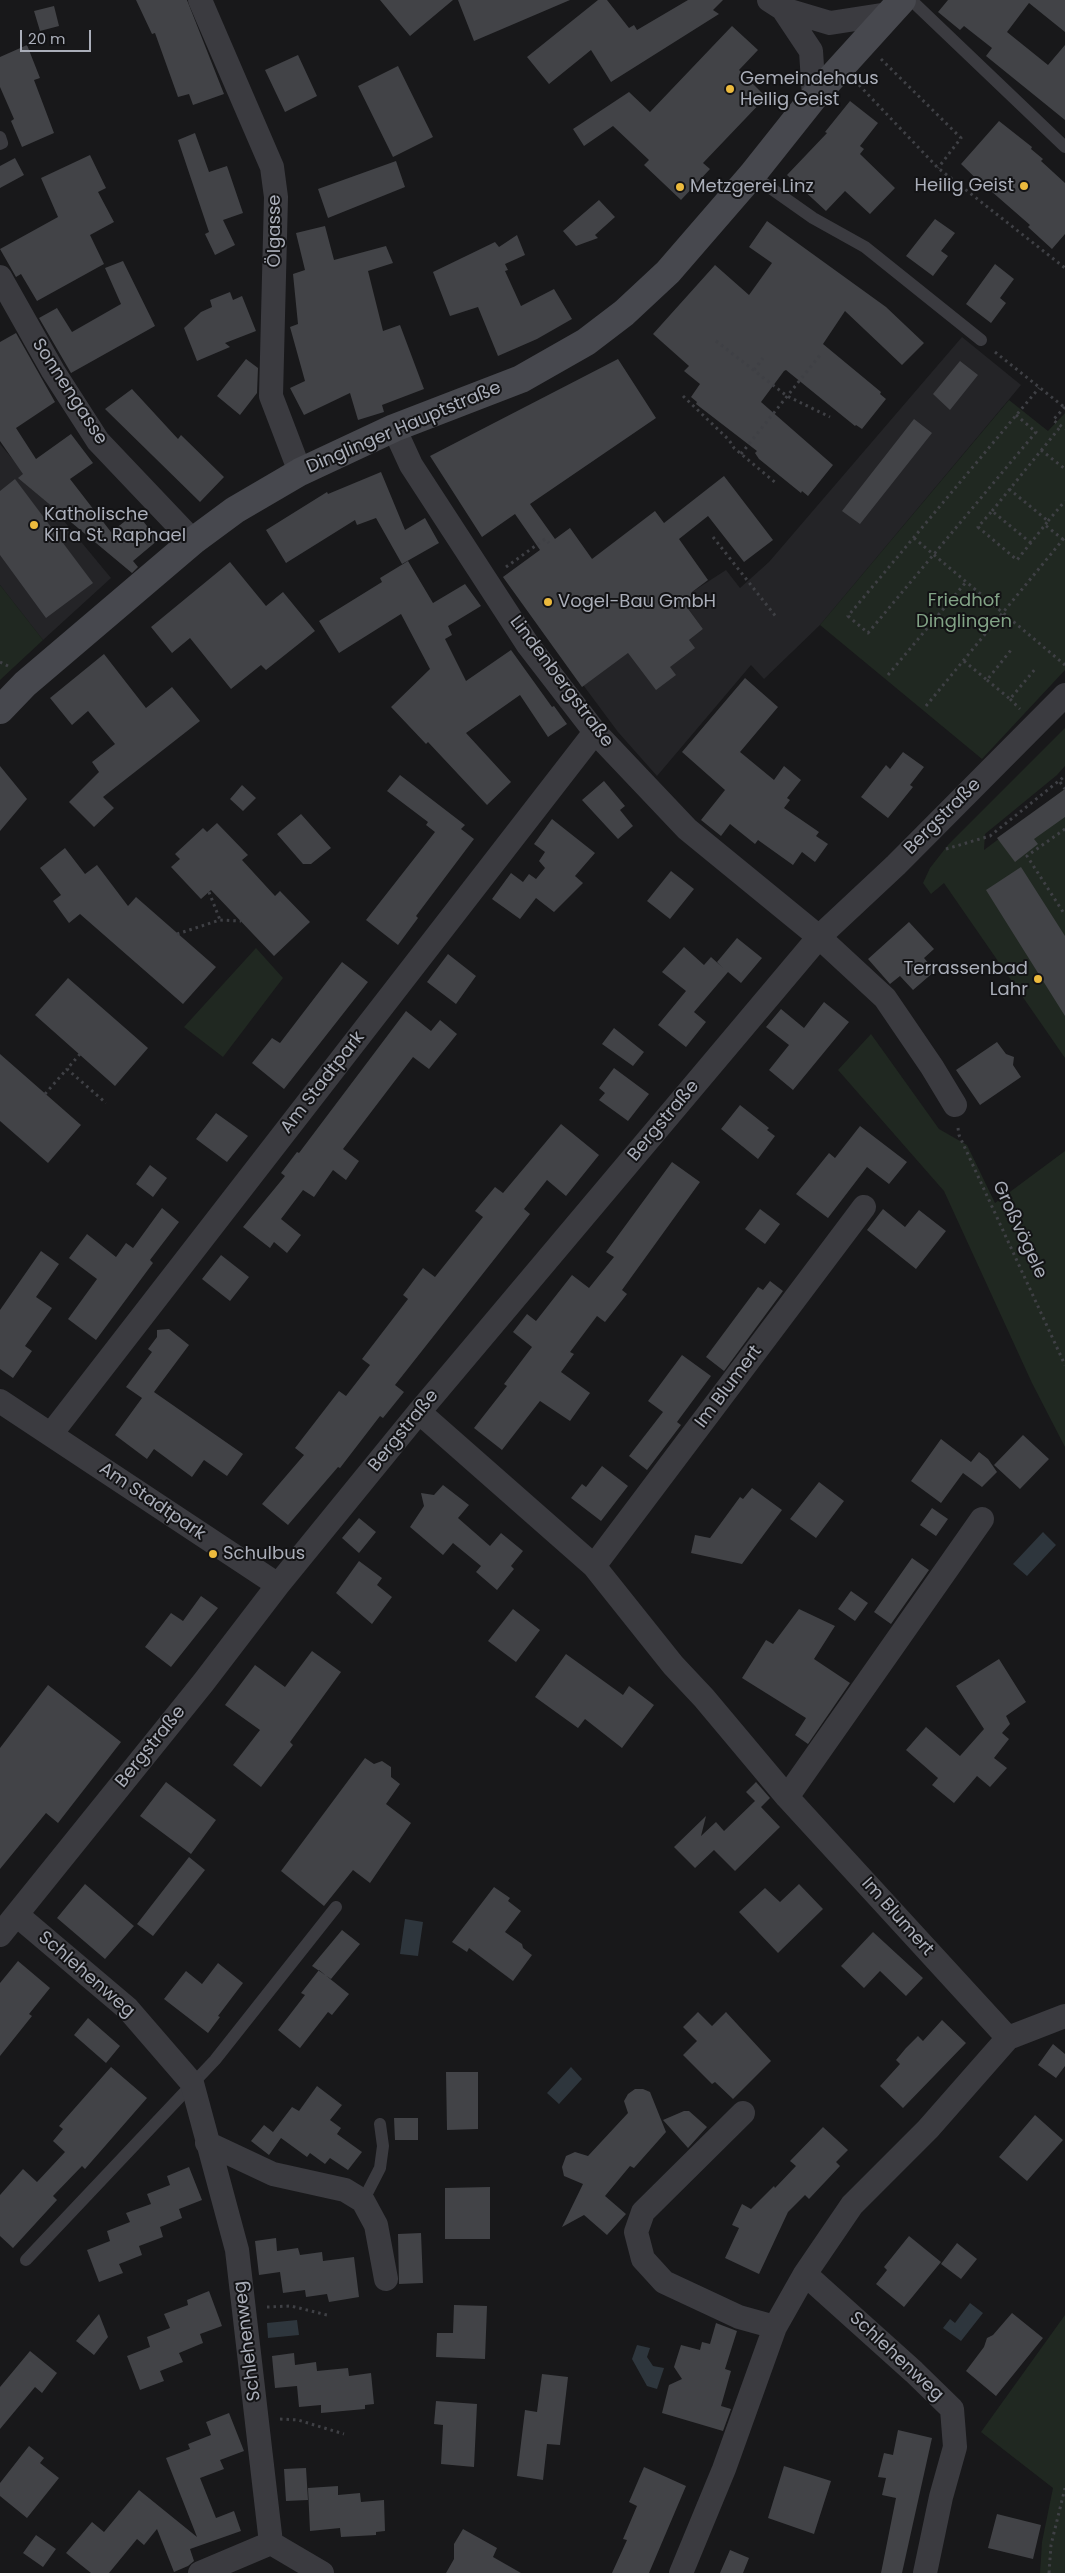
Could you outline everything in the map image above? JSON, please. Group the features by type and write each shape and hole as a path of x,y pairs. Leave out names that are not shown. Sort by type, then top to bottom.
{"street":[{"name":"Ölgasse","path":"200,0 272,168 276,197 271,396 300,472"},
{"path":"776,5 830,23 900,5"},
{"path":"776,5 811,50 814,97"},
{"name":"Dinglinger Hauptstraße","path":"0,710 25,684 193,541 235,510 300,472 394,428 520,379 586,342 630,309 668,272 752,175 814,97 864,41 900,5"},
{"name":"Sonnengasse","path":"0,277 53,371 98,441 193,541"},
{"name":"Lindenbergstraße","path":"394,428 411,465 528,645 594,732 687,828 820,937"},
{"name":"Bergstraße","path":"0,1935 278,1585 419,1412 820,937 896,865 1065,695"},
{"name":"Am Stadtpark","path":"51,1434 594,732"},
{"path":"820,937 885,998 932,1066 954,1105"},
{"name":"Im Blumert","path":"594,1566 864,1207"},
{"name":"Am Stadtpark","path":"0,1400 278,1585"},
{"name":"Im Blumert","path":"419,1412 594,1566 673,1665 704,1698 787,1797 1008,2038"},
{"path":"787,1797 982,1519"},
{"name":"Schlehenweg","path":"17,1915 128,2009 192,2083 237,2250 271,2543"},
{"path":"681,2573 724,2469 774,2327 806,2274 852,2205 928,2129 1008,2038 1065,2016"},
{"path":"743,2113 642,2212 636,2232 643,2259 664,2282 739,2317 774,2327"},
{"path":"207,2143 273,2174 345,2190 363,2201 376,2225 386,2279"},
{"name":"Schlehenweg","path":"806,2274 952,2409 955,2447 941,2497 925,2573"},
{"path":"200,2573 271,2543 322,2573"}],"lane":[{"path":"900,5 1065,147"},
{"path":"0,137 2,143 0,144"},
{"path":"752,175 813,218 864,246 981,340"},
{"path":"26,2260 215,2060 336,1907"},
{"path":"363,2201 380,2168 383,2146 380,2124"}],"path":[{"path":"864,41 961,138 938,168"},
{"path":"841,67 938,168 1065,268"},
{"path":"981,340 1065,407 1053,420 1065,429"},
{"path":"716,341 787,396 830,418"},
{"path":"741,454 820,356"},
{"path":"754,370 763,358"},
{"path":"1016,415 1036,432 868,633 848,616 914,538 1016,415 1039,388"},
{"path":"683,396 729,440 734,448 777,484"},
{"path":"1061,426 978,527 1017,560 1065,501"},
{"path":"1041,450 1065,469"},
{"path":"926,706 1064,539 1009,489"},
{"path":"992,511 1031,543"},
{"path":"713,537 777,618"},
{"path":"914,538 1065,665"},
{"path":"487,581 545,539 549,543"},
{"path":"888,675 966,582"},
{"path":"987,680 1012,650"},
{"path":"964,661 1023,712"},
{"path":"1010,699 1036,668"},
{"path":"990,836 1060,782 1065,776"},
{"path":"1060,782 1065,789"},
{"path":"1065,829 1027,856 1065,915"},
{"path":"209,892 220,920"},
{"path":"177,934 220,920 241,921"},
{"path":"45,1094 80,1054"},
{"path":"67,1069 106,1103"},
{"name":"Großvögele","path":"954,1105 959,1135 1065,1366"},
{"path":"244,2309 291,2306 328,2316"},
{"path":"256,2418 298,2420 344,2434"},
{"path":"1049,2573 1051,2545 1065,2488"}],"shaded area":[{"path":"962,337 1021,385 820,625 764,679 751,665 657,776 618,732 503,577 570,528 610,584 689,640 703,629 686,606 697,598 692,592 726,570 740,588 769,562"},
{"name":"Katholische KiTa St. Raphael","path":"0,444 111,578 43,640 0,585"},
{"path":"1043,1532 1056,1545 1027,1576 1013,1564"},
{"path":"405,1919 423,1922 418,1956 400,1954"},
{"path":"571,2067 582,2079 559,2104 547,2093"},
{"path":"970,2303 983,2313 961,2341 943,2328 950,2319 955,2323"},
{"path":"297,2320 299,2335 268,2338 267,2323"},
{"path":"637,2345 650,2348 647,2357 653,2366 664,2368 657,2389 647,2386 632,2359"}],"green space":[{"name":"Friedhof Dinglingen","path":"1009,400 1048,431 1065,413 1065,670 982,759 820,625"},
{"path":"0,585 43,640 0,680"},
{"name":"Terrassenbad Lahr","path":"1065,728 1065,766 1057,775 985,834 984,850 1065,789 1065,1058 944,883 931,894 923,883 930,868 948,845"},
{"path":"256,948 283,978 223,1057 184,1027"},
{"path":"871,1034 939,1129 967,1145 995,1203 1065,1151 1065,1447 1032,1383 944,1191 838,1070"},
{"path":"1065,2315 1065,2573 1040,2573 1042,2542 1053,2488 981,2432"}],"building":[{"path":"136,0 187,0 224,94 193,105 189,94 178,97 155,33 152,34"},
{"path":"380,0 453,0 410,36"},
{"path":"458,0 570,0 474,41"},
{"path":"598,0 607,0 629,28 634,25 637,30 688,0 723,0 713,10 719,14 611,82 591,50 549,84 527,57"},
{"path":"948,0 1065,0 1065,32 1029,3 1007,32 1048,65 1065,45 1065,120 986,56 992,48 964,26 960,30 938,12"},
{"path":"54,6 59,26 40,31 34,11"},
{"path":"732,26 758,50 739,70 766,97 703,163 710,169 681,200 644,165 649,160 613,126 584,146 573,129 629,92 650,112"},
{"path":"27,45 40,78 34,80 54,133 22,147 11,121 14,119 0,87 0,57"},
{"path":"298,55 317,96 285,112 265,70"},
{"path":"398,66 433,137 393,157 358,86"},
{"path":"850,101 878,123 860,146 864,149 860,154 895,188 870,214 845,191 826,211 787,175 827,133 825,132"},
{"name":"Heilig Geist","path":"999,121 1032,147 1031,149 1043,159 1041,161 1065,183 1065,234 1052,249 1028,227 1030,225 990,192 961,164"},
{"path":"195,133 209,172 227,166 243,213 223,220 235,245 215,255 205,234 209,232 178,140"},
{"path":"90,155 106,188 98,192 114,222 90,235 104,264 37,301 21,274 16,277 0,249 58,217 41,178"},
{"path":"15,158 24,175 0,188 0,166"},
{"path":"396,161 405,187 328,218 318,189"},
{"path":"599,200 615,217 595,235 598,238 576,246 563,231"},
{"path":"935,219 955,233 941,251 948,256 933,276 906,256"},
{"path":"767,221 886,307 924,343 902,365 845,311 823,344 881,392 880,394 886,399 862,429 855,426 786,370 784,371 761,402 833,465 808,496 802,491 801,493 759,459 755,453 757,451 696,404 697,402 691,397 700,384 684,371 689,366 653,334 715,265 749,295 772,263 749,247"},
{"path":"325,226 334,260 386,246 393,263 368,271 383,331 400,325 424,389 382,405 384,412 358,420 350,393 304,415 290,388 305,381 290,327 298,324 293,274 305,270 296,233"},
{"path":"517,235 525,255 505,264 508,270 505,271 521,306 554,289 572,319 537,339 498,356 478,307 450,316 433,272 495,242 499,247"},
{"path":"123,261 155,326 71,373 39,318 57,308 72,332 121,304 105,268"},
{"path":"995,264 1014,279 1000,298 1006,303 991,323 966,304"},
{"path":"230,292 233,300 242,296 256,331 225,343 230,347 197,361 184,328 201,312 212,307 210,300"},
{"path":"16,333 55,402 16,428 36,459 71,434 93,463 70,479 111,532 141,509 148,515 143,521 158,540 133,561 138,567 132,573 18,478 23,474 0,441 0,342"},
{"path":"246,359 258,368 257,393 240,415 217,396"},
{"path":"618,359 656,418 530,504 555,539 570,528 592,559 655,511 664,523 724,476 773,540 744,562 708,516 679,539 708,580 692,592 697,598 686,606 703,629 689,640 695,648 670,667 676,675 656,690 628,653 582,687 503,577 540,550 515,514 482,537 430,456"},
{"path":"960,361 978,375 950,410 933,394"},
{"path":"132,389 178,439 181,435 224,477 200,502 105,409"},
{"path":"914,419 932,433 860,524 842,511"},
{"path":"381,472 405,530 425,518 439,543 402,564 376,518 357,525 355,520 286,563 266,530 327,492 328,494"},
{"path":"15,479 93,583 46,618 0,555 0,491"},
{"path":"408,561 433,603 465,584 481,606 448,626 452,635 445,639 466,681 511,650 552,707 554,706 567,724 548,737 520,695 466,733 511,782 487,805 428,742 426,744 391,707 430,669 401,614 339,653 319,621 382,582 380,578"},
{"path":"230,562 266,606 283,592 315,631 266,670 261,665 231,689 190,638 172,653 151,627"},
{"path":"104,654 146,708 172,687 200,721 103,797 114,808 94,827 69,802 99,772 92,762 115,744 88,711 72,725 50,698"},
{"path":"745,678 778,707 740,752 774,780 784,766 801,780 787,798 790,800 784,808 819,832 816,836 828,844 815,862 802,852 793,865 758,840 755,844 730,824 721,836 701,820 725,790 682,752"},
{"path":"903,752 924,767 910,785 913,787 888,818 861,797 886,765 890,769"},
{"path":"0,766 27,799 0,831"},
{"path":"400,775 465,825 461,829 474,839 416,916 418,918 398,945 366,920 435,832 426,825 428,822 387,791"},
{"path":"604,781 625,806 620,810 633,826 618,839 582,800"},
{"path":"242,785 256,798 243,811 230,799"},
{"path":"1065,789 1065,817 1034,839 1038,844 1015,862 997,838"},
{"path":"301,814 331,848 311,864 303,864 277,834"},
{"path":"552,819 595,853 575,876 583,883 554,912 536,898 520,919 492,899 511,873 523,882 529,874 536,879 545,868 539,861 545,852 534,844"},
{"path":"217,823 248,855 242,860 275,896 280,891 310,922 274,956 211,890 201,899 171,867 180,859 175,854 203,828 207,832"},
{"path":"65,848 85,874 97,865 128,906 136,897 216,967 183,1004 80,914 69,923 53,901 61,895 40,868"},
{"path":"1021,867 1065,936 1065,1016 986,890"},
{"path":"671,871 694,889 670,919 647,901"},
{"path":"909,922 934,949 924,958 935,971 913,990 900,976 890,984 868,959"},
{"path":"737,938 762,958 741,983 728,972 694,1012 706,1022 686,1047 658,1025 686,991 662,972 684,947 704,965 711,957 723,968 717,962"},
{"path":"448,954 476,976 456,1004 427,982"},
{"path":"342,962 368,982 284,1089 252,1063 272,1038 280,1043"},
{"path":"68,978 148,1048 115,1086 35,1015"},
{"path":"824,1002 849,1022 793,1090 769,1070 789,1045 766,1027 781,1009 804,1028"},
{"path":"406,1011 431,1031 440,1020 457,1034 429,1069 413,1057 343,1149 359,1161 346,1180 333,1170 314,1197 303,1190 281,1219 301,1235 287,1253 274,1242 270,1248 243,1227 285,1176 281,1173 297,1152 299,1153"},
{"path":"614,1028 644,1052 633,1066 602,1044"},
{"path":"997,1042 1006,1054 1014,1057 1013,1065 1021,1077 980,1105 956,1070"},
{"path":"0,1054 81,1125 48,1163 0,1121"},
{"path":"614,1068 649,1094 628,1121 599,1100 605,1093 599,1088"},
{"path":"740,1105 769,1128 767,1130 775,1136 758,1159 721,1129"},
{"path":"216,1113 248,1136 227,1162 196,1139"},
{"path":"561,1124 599,1155 566,1196 547,1180 524,1209 530,1214 395,1385 404,1392 383,1418 380,1416 340,1468 338,1467 288,1525 262,1504 304,1455 295,1448 339,1391 346,1396 370,1365 362,1359 408,1299 403,1295 423,1268 435,1277 483,1217 475,1211 495,1187 503,1193"},
{"path":"860,1126 907,1162 889,1184 867,1167 828,1218 796,1194 829,1153 835,1158"},
{"path":"672,1162 700,1182 622,1290 627,1294 605,1322 597,1316 570,1352 574,1354 561,1372 590,1393 570,1421 540,1401 502,1450 474,1428 507,1386 504,1384 532,1347 513,1332 527,1314 536,1321 572,1275 589,1288 614,1257 606,1252"},
{"path":"150,1165 167,1178 153,1197 136,1184"},
{"path":"162,1208 179,1222 150,1260 153,1263 96,1340 68,1319 97,1279 69,1258 87,1234 116,1257 126,1243 133,1248"},
{"path":"760,1209 780,1224 765,1244 745,1229"},
{"path":"883,1209 905,1227 919,1210 946,1231 916,1269 867,1230"},
{"path":"41,1251 59,1264 36,1297 52,1308 25,1346 32,1351 13,1378 0,1369 0,1310"},
{"path":"221,1255 249,1277 230,1301 202,1279"},
{"path":"770,1281 783,1291 724,1371 706,1357 758,1287 763,1290"},
{"path":"169,1329 189,1345 154,1392 243,1454 227,1476 204,1460 192,1477 154,1449 147,1459 115,1435 142,1398 126,1387 152,1352 148,1349 157,1337 157,1330"},
{"path":"682,1355 711,1376 677,1422 681,1425 647,1470 629,1456 663,1412 648,1401"},
{"path":"1023,1435 1049,1459 1020,1489 994,1465"},
{"path":"941,1439 971,1462 979,1452 988,1459 997,1472 982,1487 963,1473 941,1503 911,1481"},
{"path":"602,1466 628,1486 601,1521 571,1498 582,1484 586,1487"},
{"path":"819,1482 844,1501 816,1538 790,1519"},
{"path":"443,1485 469,1505 458,1518 490,1546 501,1533 523,1551 511,1566 514,1569 497,1590 476,1572 481,1566 453,1543 443,1555 410,1527 424,1506 421,1493 434,1495"},
{"path":"752,1488 782,1510 742,1564 691,1553 695,1535 710,1538 740,1497 743,1499"},
{"path":"932,1508 948,1519 936,1536 920,1525"},
{"path":"359,1518 376,1532 359,1553 342,1538"},
{"path":"912,1558 929,1570 891,1624 874,1612"},
{"path":"359,1561 382,1578 377,1585 392,1597 372,1624 336,1593"},
{"path":"851,1591 868,1603 855,1621 838,1609"},
{"path":"201,1596 218,1608 171,1667 145,1647 171,1613 183,1621"},
{"path":"513,1609 540,1630 516,1662 488,1641"},
{"path":"799,1609 835,1626 814,1659 850,1683 808,1744 795,1735 806,1718 742,1678 766,1640 773,1644"},
{"path":"312,1651 341,1672 290,1742 293,1745 261,1787 233,1765 260,1730 225,1705 255,1665 285,1687"},
{"path":"566,1654 623,1695 629,1686 654,1705 622,1748 585,1719 578,1728 535,1697"},
{"path":"999,1659 1026,1702 1006,1716 1010,1724 1002,1733 1009,1739 994,1758 1007,1768 990,1787 977,1776 954,1803 932,1785 938,1778 906,1750 926,1727 960,1756 984,1729 956,1686"},
{"path":"48,1685 121,1742 58,1823 46,1813 0,1869 0,1748"},
{"path":"365,1758 374,1764 382,1761 391,1767 391,1777 400,1784 386,1804 411,1823 370,1883 353,1870 324,1906 281,1871"},
{"path":"166,1782 216,1820 191,1854 140,1816"},
{"path":"756,1782 770,1798 761,1807 780,1827 735,1871 714,1850 695,1868 674,1847 706,1816 701,1836 716,1822 724,1831 755,1801 746,1792"},
{"path":"189,1857 205,1870 153,1936 137,1924"},
{"path":"85,1884 134,1926 105,1959 57,1918"},
{"path":"799,1884 823,1909 778,1953 739,1912 765,1888 780,1902"},
{"path":"494,1887 510,1898 508,1901 521,1911 505,1932 522,1944 523,1948 532,1955 513,1981 469,1948 467,1952 452,1942"},
{"path":"342,1930 360,1944 331,1979 312,1966"},
{"path":"873,1932 923,1978 906,1996 880,1971 864,1988 841,1966"},
{"path":"18,1961 50,1988 29,2014 32,2016 0,2056 0,1983"},
{"path":"218,1963 243,1983 218,2016 220,2017 208,2033 164,1999 186,1971 202,1984"},
{"path":"319,1970 349,1994 332,2015 328,2012 300,2048 278,2030 305,1995 301,1993"},
{"path":"698,2012 712,2026 726,2012 771,2061 733,2099 715,2082 712,2084 683,2055 697,2041 683,2027"},
{"path":"88,2018 120,2046 106,2063 74,2035"},
{"path":"942,2020 966,2043 903,2108 880,2086 900,2064 896,2060 906,2048 918,2036 923,2041"},
{"path":"1053,2044 1065,2054 1065,2066 1056,2078 1038,2065"},
{"path":"111,2067 147,2098 85,2169 82,2166 53,2196 57,2200 13,2248 0,2236 0,2195 23,2169 37,2182 65,2152 53,2141 63,2129 59,2126"},
{"path":"446,2072 478,2072 478,2129 447,2130"},
{"path":"317,2086 342,2105 330,2120 341,2128 337,2134 362,2152 348,2170 330,2158 325,2164 310,2153 307,2157 281,2138 269,2155 251,2141 264,2125 273,2132 292,2107 299,2111"},
{"path":"635,2089 643,2089 650,2092 666,2132 634,2168 630,2166 605,2196 626,2214 607,2235 584,2215 562,2227 583,2184 564,2176 562,2167 566,2156 575,2152 588,2156 628,2113 624,2101 628,2094"},
{"path":"684,2111 689,2111 707,2127 688,2148 663,2120"},
{"path":"1035,2115 1063,2140 1027,2181 999,2157"},
{"path":"394,2118 418,2118 418,2140 395,2140"},
{"path":"823,2127 848,2150 836,2162 840,2166 809,2199 805,2195 788,2212 759,2274 725,2258 739,2228 732,2225 742,2204 751,2209 774,2186 775,2188 796,2166 790,2161"},
{"path":"189,2167 202,2200 179,2209 182,2218 160,2227 163,2237 139,2246 142,2255 119,2264 123,2273 99,2282 87,2250 110,2241 107,2231 130,2222 126,2213 151,2204 147,2194 170,2185 167,2176"},
{"path":"490,2187 490,2239 445,2239 445,2188"},
{"path":"421,2233 423,2283 399,2284 398,2234"},
{"path":"909,2236 941,2262 904,2307 876,2284 887,2270 884,2267"},
{"path":"276,2238 277,2251 298,2248 300,2255 322,2252 323,2261 354,2257 359,2297 329,2302 327,2294 306,2297 305,2290 283,2293 280,2272 259,2275 255,2241"},
{"path":"957,2243 977,2259 961,2279 941,2264"},
{"path":"209,2291 222,2326 200,2334 203,2343 179,2353 183,2362 160,2371 164,2381 140,2390 127,2356 150,2347 147,2337 170,2328 164,2314 188,2305 187,2300"},
{"path":"454,2305 487,2306 485,2359 436,2357 437,2333 453,2333"},
{"path":"1012,2313 1043,2338 996,2396 966,2371 984,2347 987,2338 993,2335"},
{"path":"99,2314 108,2337 94,2355 76,2341"},
{"path":"716,2323 737,2331 725,2369 731,2371 721,2406 731,2409 723,2431 662,2413 669,2385 682,2379 674,2367 681,2345 700,2350 702,2342 710,2344"},
{"path":"30,2351 57,2373 42,2393 35,2387 0,2429 0,2387"},
{"path":"294,2353 295,2365 316,2362 317,2371 348,2368 349,2376 371,2373 374,2404 365,2405 365,2409 321,2413 321,2405 299,2407 297,2386 275,2388 272,2356"},
{"path":"542,2374 568,2377 560,2445 547,2444 543,2480 517,2476 525,2410 537,2412"},
{"path":"436,2401 477,2404 474,2467 441,2464 443,2425 434,2424"},
{"path":"229,2413 244,2451 220,2460 224,2469 200,2478 216,2518 234,2511 241,2531 190,2549 194,2561 174,2572 157,2529 144,2545 137,2539 109,2573 91,2573 66,2553 92,2522 104,2532 139,2490 197,2537 166,2458 190,2449 188,2444 211,2435 206,2422"},
{"path":"898,2430 932,2438 902,2573 881,2573 896,2498 882,2495 886,2478 878,2477 884,2453 893,2455"},
{"path":"29,2446 44,2458 40,2463 59,2478 27,2518 0,2496 0,2483"},
{"path":"784,2466 831,2481 814,2534 768,2518"},
{"path":"644,2467 686,2486 649,2573 612,2573 627,2540 623,2539 637,2506 629,2502"},
{"path":"306,2468 308,2500 286,2501 284,2469"},
{"path":"338,2486 338,2495 360,2493 361,2502 384,2500 385,2531 376,2532 376,2535 341,2537 340,2528 310,2531 308,2488"},
{"path":"997,2514 1041,2525 1033,2559 988,2548"},
{"path":"463,2529 497,2548 493,2557 521,2573 446,2573 454,2559 454,2544"},
{"path":"36,2535 56,2549 43,2567 23,2553"},
{"path":"730,2550 749,2558 743,2573 720,2573"}],"place":[{"name":"Gemeindehaus Heilig Geist","path":"730,89"},
{"name":"Heilig Geist","path":"1024,186"},
{"name":"Metzgerei Linz","path":"680,187"},
{"name":"Katholische KiTa St. Raphael","path":"34,525"},
{"name":"Vogel-Bau GmbH","path":"548,602"},
{"name":"Terrassenbad Lahr","path":"1038,979"},
{"name":"Schulbus","path":"213,1554"}]}
